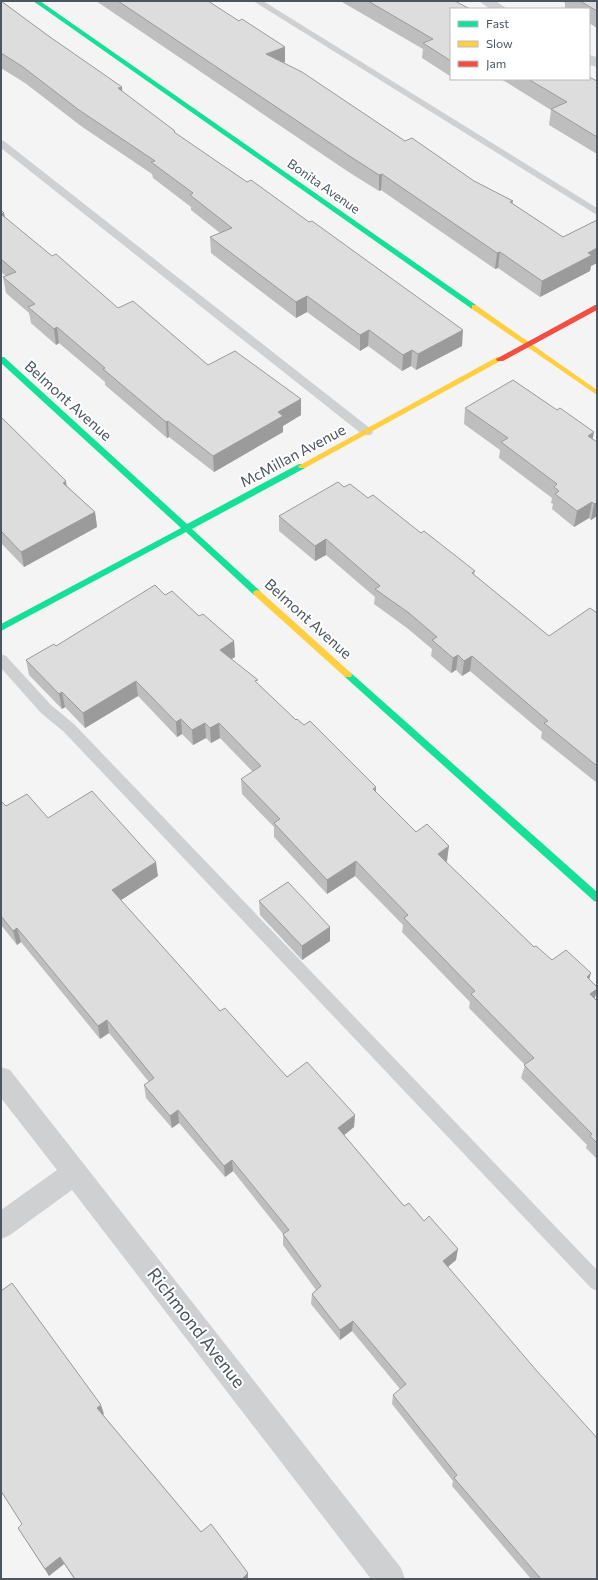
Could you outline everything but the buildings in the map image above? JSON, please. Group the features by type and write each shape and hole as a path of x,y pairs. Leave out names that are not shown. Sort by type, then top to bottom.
{"street":[{"name":"Bonita Avenue","path":"36,1 597,393"},
{"path":"486,1 498,8"},
{"name":"McMillan Avenue","path":"1,628 597,307"},
{"name":"Belmont Avenue","path":"1,360 597,898"},
{"name":"Richmond Avenue","path":"1,1078 390,1579"},
{"path":"1,1226 75,1173"}],"lane":[{"path":"257,1 597,212"},
{"path":"1,143 367,432"},
{"path":"1,659 46,709 75,733 597,1282"}],"traffic: fast":[{"path":"36,1 474,307"},
{"path":"1,359 257,593"},
{"path":"1,628 302,466"},
{"path":"348,675 597,898"}],"traffic: slow":[{"path":"474,307 597,393"},
{"path":"302,466 500,359"},
{"path":"257,593 348,675"}],"traffic: jam":[{"path":"500,359 597,307"}]}
